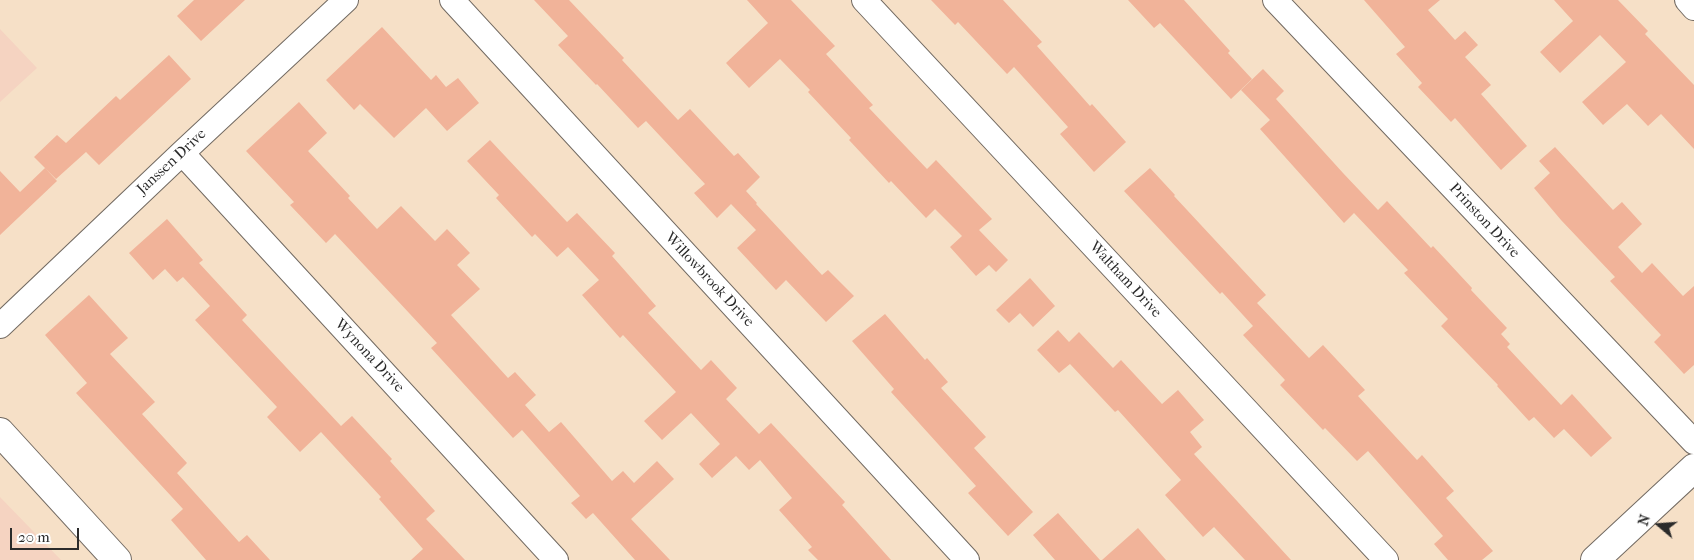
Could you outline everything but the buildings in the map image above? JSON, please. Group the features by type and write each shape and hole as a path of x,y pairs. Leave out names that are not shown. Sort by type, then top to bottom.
{"main road":[{"path":"0,432 116,560"},
{"path":"1595,560 1694,468"}],"street":[{"name":"Janssen Drive","path":"0,326 346,0"},
{"name":"Willowbrook Drive","path":"452,0 967,560"},
{"name":"Waltham Drive","path":"864,0 1386,560"},
{"name":"Prinston Drive","path":"1275,0 1694,442"},
{"path":"1687,0 1694,8"},
{"name":"Wynona Drive","path":"182,153 556,560"}],"shaded area":[{"path":"0,29 37,68 0,102"},
{"path":"0,497 61,560 0,560"}]}
